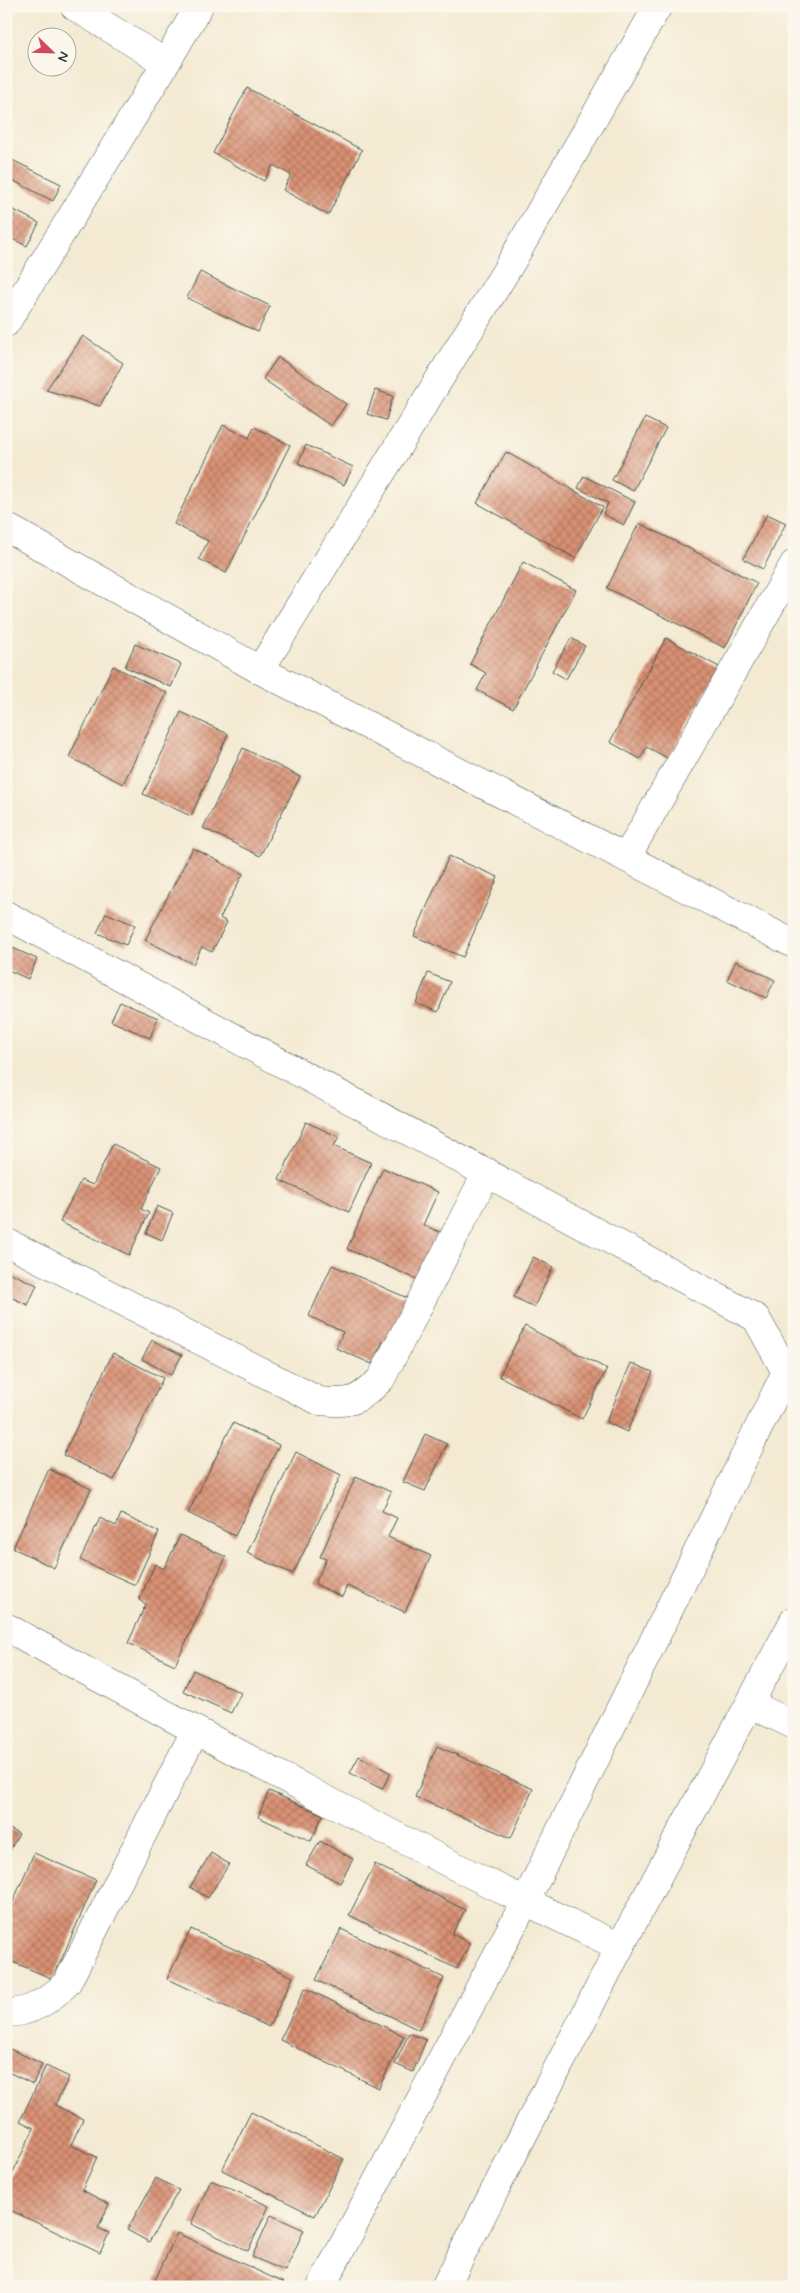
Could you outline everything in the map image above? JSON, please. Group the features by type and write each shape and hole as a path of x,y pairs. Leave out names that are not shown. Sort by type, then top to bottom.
{"street":[{"path":"74,6 166,64"},
{"path":"6,323 166,64 199,6"},
{"path":"260,670 509,266 658,6"},
{"path":"6,527 260,670 794,944"},
{"path":"626,858 794,564"},
{"path":"6,915 756,1318 786,1372 525,1902 321,2287"},
{"path":"6,1242 319,1401 345,1403 363,1395 381,1379 487,1172"},
{"path":"445,2287 620,1947 794,1620"},
{"path":"6,1627 195,1731 525,1902 620,1947"},
{"path":"750,1704 794,1725"},
{"path":"6,2013 20,2013 46,2002 67,1983 195,1731"}],"building":[{"path":"247,88 362,150 328,215 283,190 291,175 273,165 264,181 213,153"},
{"path":"6,157 61,184 53,201 6,177"},
{"path":"6,206 39,223 27,246 6,236"},
{"path":"200,272 270,306 258,332 187,298"},
{"path":"83,336 123,363 100,406 46,390"},
{"path":"278,357 346,404 331,426 263,379"},
{"path":"375,390 393,396 386,420 367,414"},
{"path":"645,418 666,428 633,491 612,480"},
{"path":"223,425 249,438 254,427 290,445 226,573 199,559 208,541 174,524"},
{"path":"306,445 353,467 344,485 298,463"},
{"path":"506,452 603,507 575,558 477,503"},
{"path":"584,476 635,502 624,525 603,514 608,503 578,488"},
{"path":"767,514 786,523 763,569 743,559"},
{"path":"639,523 757,583 725,648 607,588"},
{"path":"523,562 576,590 513,709 477,690 486,673 470,664"},
{"path":"571,638 585,646 566,679 552,671"},
{"path":"666,638 719,667 669,759 647,747 640,759 610,742"},
{"path":"135,644 181,664 171,687 125,667"},
{"path":"113,666 167,693 123,784 69,757"},
{"path":"181,712 228,734 191,816 143,794"},
{"path":"243,748 300,777 260,856 203,828"},
{"path":"193,848 243,874 220,918 227,922 212,952 202,947 193,964 145,940"},
{"path":"449,856 498,877 463,957 414,936"},
{"path":"106,913 135,925 126,945 97,933"},
{"path":"6,945 37,959 28,979 6,969"},
{"path":"736,961 775,980 766,998 727,980"},
{"path":"428,973 450,982 438,1012 416,1003"},
{"path":"120,1002 158,1018 150,1038 111,1021"},
{"path":"306,1122 339,1137 334,1146 371,1163 349,1212 279,1180"},
{"path":"113,1144 161,1167 141,1209 149,1213 129,1255 60,1222 81,1180 93,1185"},
{"path":"383,1168 438,1192 423,1225 447,1235 426,1283 347,1249"},
{"path":"157,1206 173,1213 162,1240 146,1233"},
{"path":"533,1257 553,1267 534,1307 514,1297"},
{"path":"332,1265 412,1300 393,1344 383,1341 372,1364 336,1348 343,1332 309,1316"},
{"path":"794,1269 794,1283 788,1279"},
{"path":"6,1271 37,1285 28,1305 6,1295"},
{"path":"525,1326 607,1369 582,1419 499,1376"},
{"path":"152,1340 182,1355 171,1375 142,1359"},
{"path":"113,1353 163,1378 114,1480 63,1455"},
{"path":"631,1363 653,1372 627,1432 606,1422"},
{"path":"233,1423 279,1445 235,1536 188,1513"},
{"path":"425,1434 447,1444 425,1491 403,1482"},
{"path":"296,1452 341,1475 293,1574 247,1553"},
{"path":"49,1469 91,1489 54,1568 13,1548"},
{"path":"356,1476 391,1492 382,1511 397,1518 388,1537 431,1556 405,1612 347,1586 342,1597 315,1584 326,1559 320,1557"},
{"path":"121,1514 159,1532 135,1585 80,1560 100,1518 116,1526"},
{"path":"180,1535 226,1557 175,1665 128,1643 146,1604 139,1600 155,1564 164,1569"},
{"path":"193,1670 241,1693 231,1713 183,1691"},
{"path":"437,1746 533,1789 511,1838 415,1797"},
{"path":"359,1756 391,1773 382,1789 350,1773"},
{"path":"269,1791 323,1815 311,1841 258,1817"},
{"path":"6,1827 19,1834 6,1857"},
{"path":"320,1841 353,1859 340,1883 306,1865"},
{"path":"34,1853 96,1880 53,1979 6,1959 6,1918"},
{"path":"211,1853 229,1864 208,1898 190,1887"},
{"path":"375,1864 465,1910 452,1934 470,1943 457,1969 349,1915"},
{"path":"191,1929 293,1977 269,2027 167,1979"},
{"path":"341,1929 444,1978 419,2030 316,1980"},
{"path":"305,1988 404,2036 379,2088 280,2040"},
{"path":"409,2033 426,2040 413,2072 395,2064"},
{"path":"6,2047 42,2064 33,2084 6,2071"},
{"path":"46,2066 69,2077 55,2105 83,2119 71,2145 97,2157 82,2190 109,2204 98,2228 109,2233 100,2253 6,2208 6,2187 34,2128 20,2121"},
{"path":"251,2112 344,2159 315,2216 222,2170"},
{"path":"156,2178 179,2190 149,2242 127,2230"},
{"path":"211,2180 269,2206 248,2251 191,2224"},
{"path":"271,2215 304,2230 285,2271 252,2257"},
{"path":"177,2233 284,2283 282,2287 170,2287 155,2280"}]}
